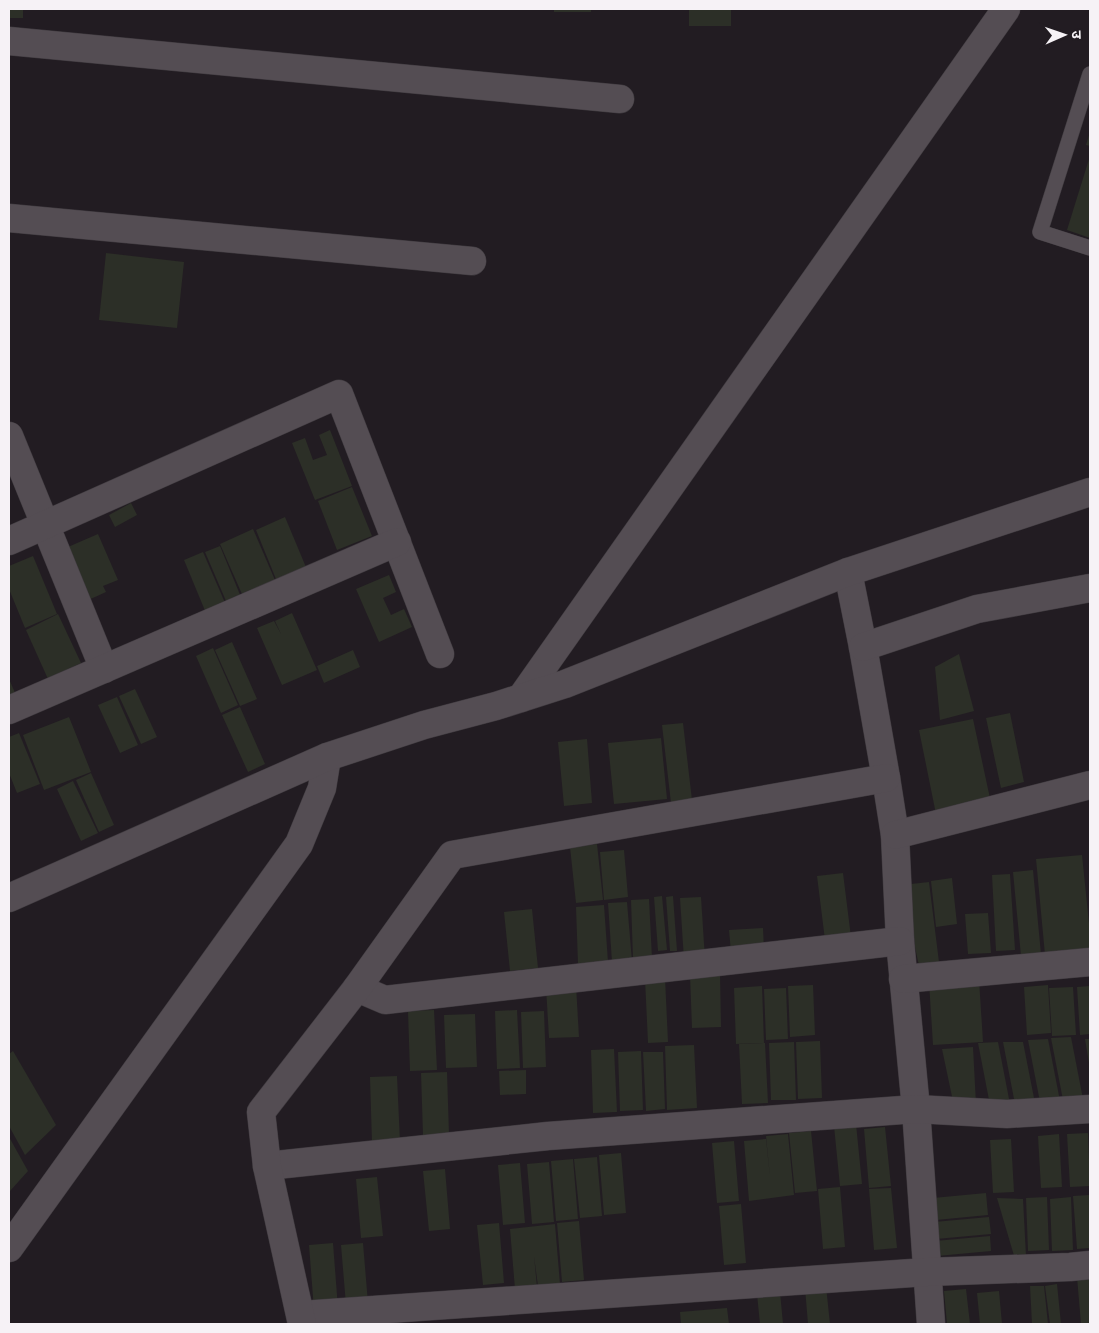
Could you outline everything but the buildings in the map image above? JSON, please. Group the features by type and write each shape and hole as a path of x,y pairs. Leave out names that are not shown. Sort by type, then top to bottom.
{"street":[{"path":"509,702 1006,9"},
{"path":"9,41 620,100"},
{"path":"9,218 472,261"},
{"path":"9,541 339,394 440,654"},
{"path":"9,436 104,669"},
{"path":"9,898 327,757 424,725 509,702 565,684 848,572 1090,492"},
{"path":"9,710 396,542"},
{"path":"848,572 886,778 894,835 900,941 916,1109 931,1324"},
{"path":"863,647 976,609 1090,588"},
{"path":"9,1248 299,844 322,788 327,757"},
{"path":"886,778 452,855 357,988 261,1112 268,1166 301,1320 927,1272 1090,1265"},
{"path":"894,835 1090,785"},
{"path":"357,988 385,1000 900,941"},
{"path":"903,979 1090,962"},
{"path":"268,1166 548,1136 916,1109 1007,1114 1090,1109"}],"lane":[{"path":"1090,74 1040,232 1090,248"}]}
